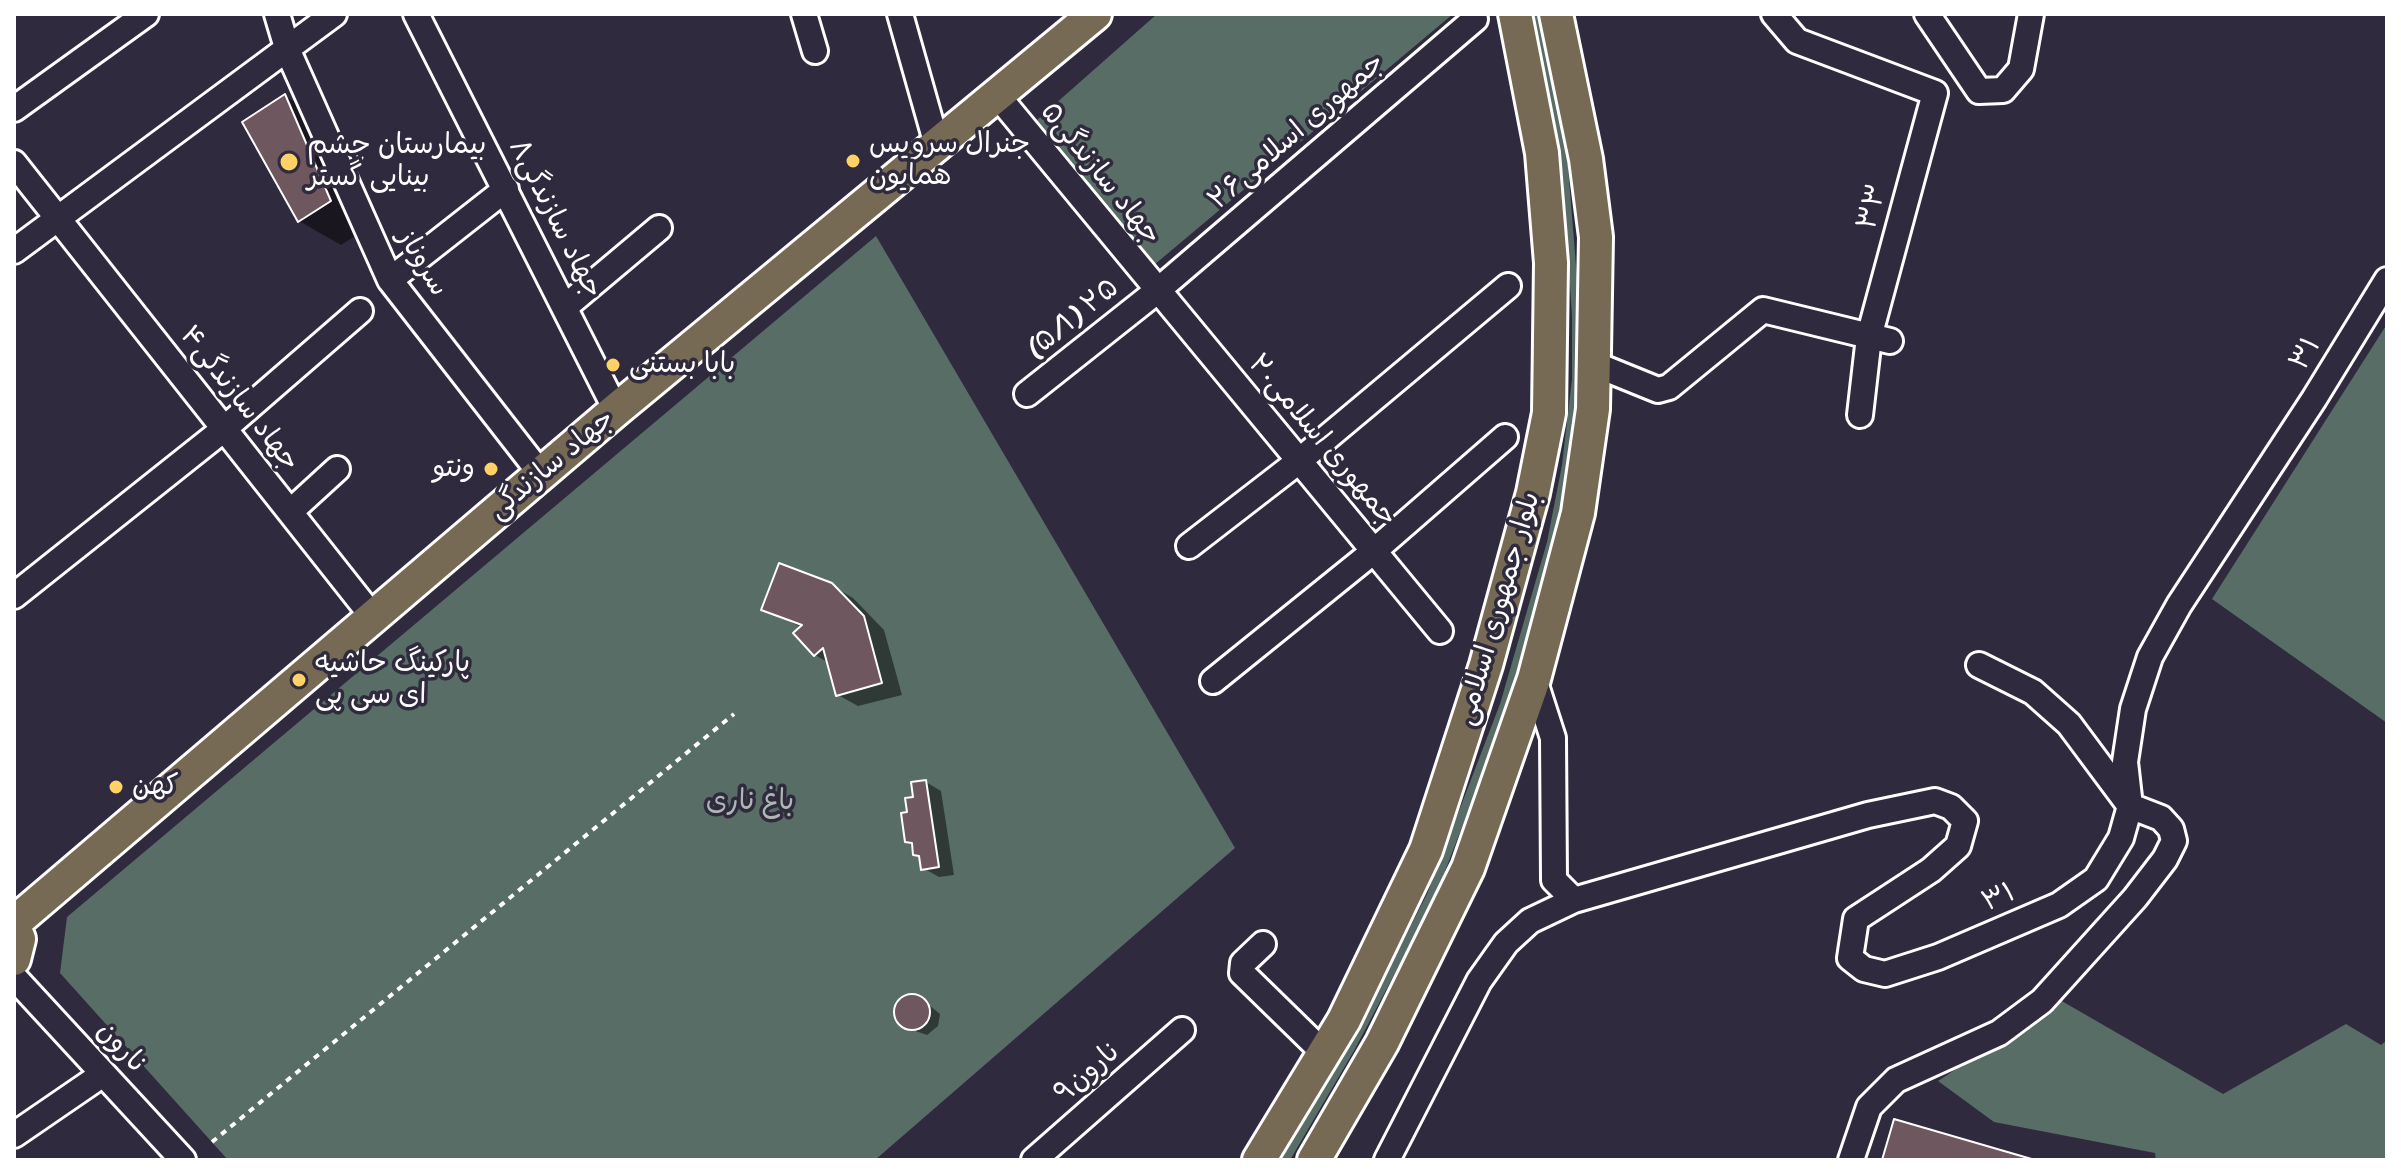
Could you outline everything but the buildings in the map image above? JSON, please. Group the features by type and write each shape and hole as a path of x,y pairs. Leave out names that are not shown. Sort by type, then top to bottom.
{"main road":[{"name":"جهاد سازندگی","path":"14,925 616,410 1095,14"},
{"name":"بلوار جمهوری اسلامی","path":"1259,1160 1344,1020 1426,850 1486,665 1533,493 1549,413 1551,263 1542,153 1515,14"},
{"name":"بلوار جمهوری اسلامی","path":"1314,1160 1382,1043 1468,868 1534,679 1578,513 1593,409 1596,237 1586,159 1556,14"},
{"path":"14,925 19,939 14,959"}],"street":[{"path":"14,109 146,14"},
{"name":"سروناز","path":"277,14 288,51 390,280 541,474"},
{"path":"14,251 334,14"},
{"name":"جهاد سازندگی۸","path":"416,14 616,410"},
{"path":"804,14 815,51"},
{"path":"900,14 937,145"},
{"name":"۳۳","path":"1774,14 1797,41 1935,93 1860,415"},
{"path":"1927,14 1979,91 2003,90 2021,69 2031,14"},
{"name":"جمهوری اسلامی۲۶","path":"1157,291 1475,19"},
{"name":"جهاد سازندگی۵","path":"997,95 1157,291"},
{"name":"جهاد سازندگی۴","path":"14,163 373,617"},
{"path":"390,280 506,189"},
{"path":"565,307 659,228"},
{"name":"۳۱","path":"1574,900 1868,815 1935,801 1951,807 1965,821 1958,846 1931,870 1856,919 1850,958 1864,969 1885,974 1938,957 2059,905 2096,879 2121,838 2130,806 2125,762 2133,709 2150,657 2179,605 2314,399 2387,280"},
{"path":"1189,546 1299,461 1508,286"},
{"name":"(۵/۱) ۲۵","path":"1027,394 1157,291"},
{"name":"جمهوری اسلامی۲۰","path":"1157,291 1440,631"},
{"path":"1594,364 1658,390 1669,387 1763,310 1879,339"},
{"path":"14,596 224,429 360,311"},
{"path":"1213,681 1374,551 1505,437"},
{"path":"290,512 337,469"},
{"path":"1851,1160 1869,1107 1896,1080 1999,1033 2042,1001 2135,898 2165,859 2174,841 2171,829 2161,818 2130,806 2069,724 2033,692 1979,665"},
{"path":"1387,1160 1479,981 1497,956 1530,921 1574,900 1554,880 1553,738 1534,679"},
{"path":"1263,944 1243,963 1242,973 1324,1053"},
{"name":"نارون","path":"14,977 183,1160"},
{"name":"نارون۹","path":"1034,1160 1182,1030"},
{"path":"14,1135 103,1074"}],"path":[{"path":"212,1142 734,714"}],"green space":[{"path":"1157,14 1453,14 1154,265 1037,120"},
{"path":"1531,14 1540,14 1565,129 1580,316 1580,376 1556,542 1508,708 1435,897 1355,1049 1290,1160 1281,1160 1372,1002 1427,894 1500,704 1547,542 1562,465 1572,379 1572,316 1563,175 1539,39"},
{"name":"باغ ناری","path":"876,236 1235,848 875,1160 228,1160 60,973 67,917"},
{"path":"2387,324 2387,723 2212,599"},
{"path":"2060,1000 2223,1094 2346,1024 2381,1045 2387,1040 2387,1160 2156,1160 2155,1153 1994,1122 1938,1081"}],"place":[{"name":"جنرال سرویس همایون","path":"853,161"},
{"name":"بیمارستان چشم بینایی گستر","path":"289,162"},
{"name":"بابا بستنی","path":"613,365"},
{"name":"ونتو","path":"491,469"},
{"name":"پارکینگ حاشیه ای سی پی","path":"299,680"},
{"name":"کهن","path":"116,787"}]}
